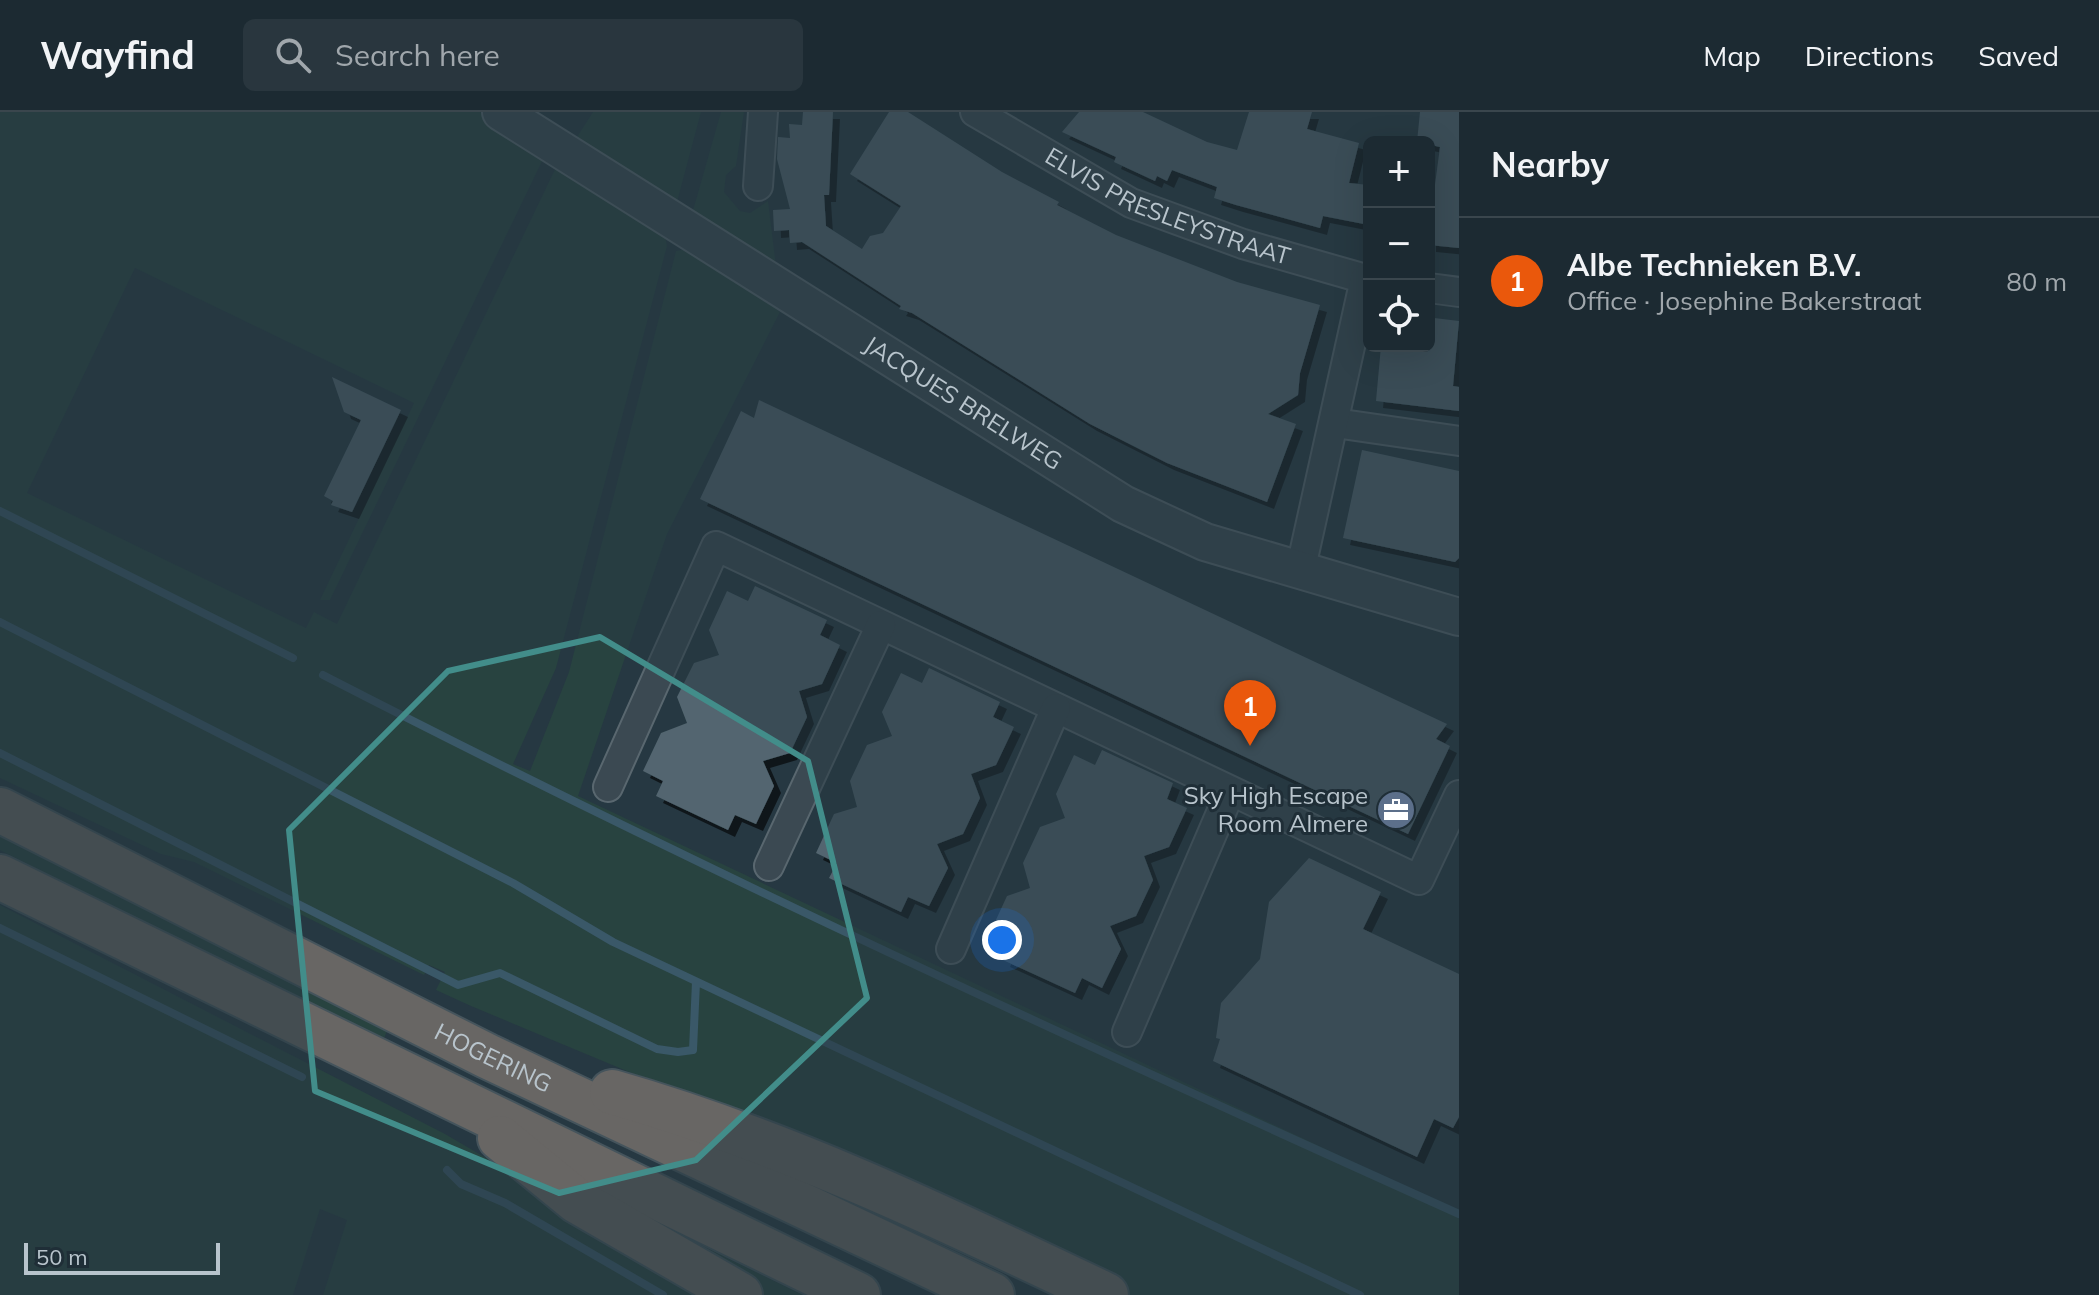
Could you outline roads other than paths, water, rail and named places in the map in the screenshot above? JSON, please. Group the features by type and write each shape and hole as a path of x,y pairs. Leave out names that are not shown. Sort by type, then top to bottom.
{"highway":[{"name":"HOGERING","path":"0,810 487,1056 992,1295"},
{"path":"0,877 858,1295"},
{"path":"487,1056 702,1118 912,1203 1106,1295"},
{"path":"446,1093 577,1201 740,1295"}],"street":[{"name":"JACQUES BRELWEG","path":"501,112 1123,504 1205,542 1459,617"},
{"path":"758,186 763,112"},
{"name":"ELVIS PRESLEYSTRAAT","path":"975,112 1131,203 1243,244 1363,278"},
{"path":"1300,572 1367,280"},
{"path":"1435,289 1459,292"},
{"path":"1335,423 1459,441"},
{"path":"608,787 716,546 1419,880 1459,795"},
{"path":"769,866 881,625"},
{"path":"951,949 1056,708"},
{"path":"1127,1032 1230,792"}],"waterway":[{"path":"0,511 293,658"},
{"path":"0,622 513,883 613,942 1360,1295"},
{"path":"323,675 746,885 1459,1214"},
{"path":"0,753 458,985 500,973 657,1049 678,1052 693,1050 696,982"},
{"path":"0,928 302,1077"},
{"path":"447,1170 461,1184 505,1203 663,1295"}],"place":[{"name":"Albe Technieken B.V.","path":"1250,746"},
{"name":"Sky High Escape Room Almere","path":"1396,810"}]}
